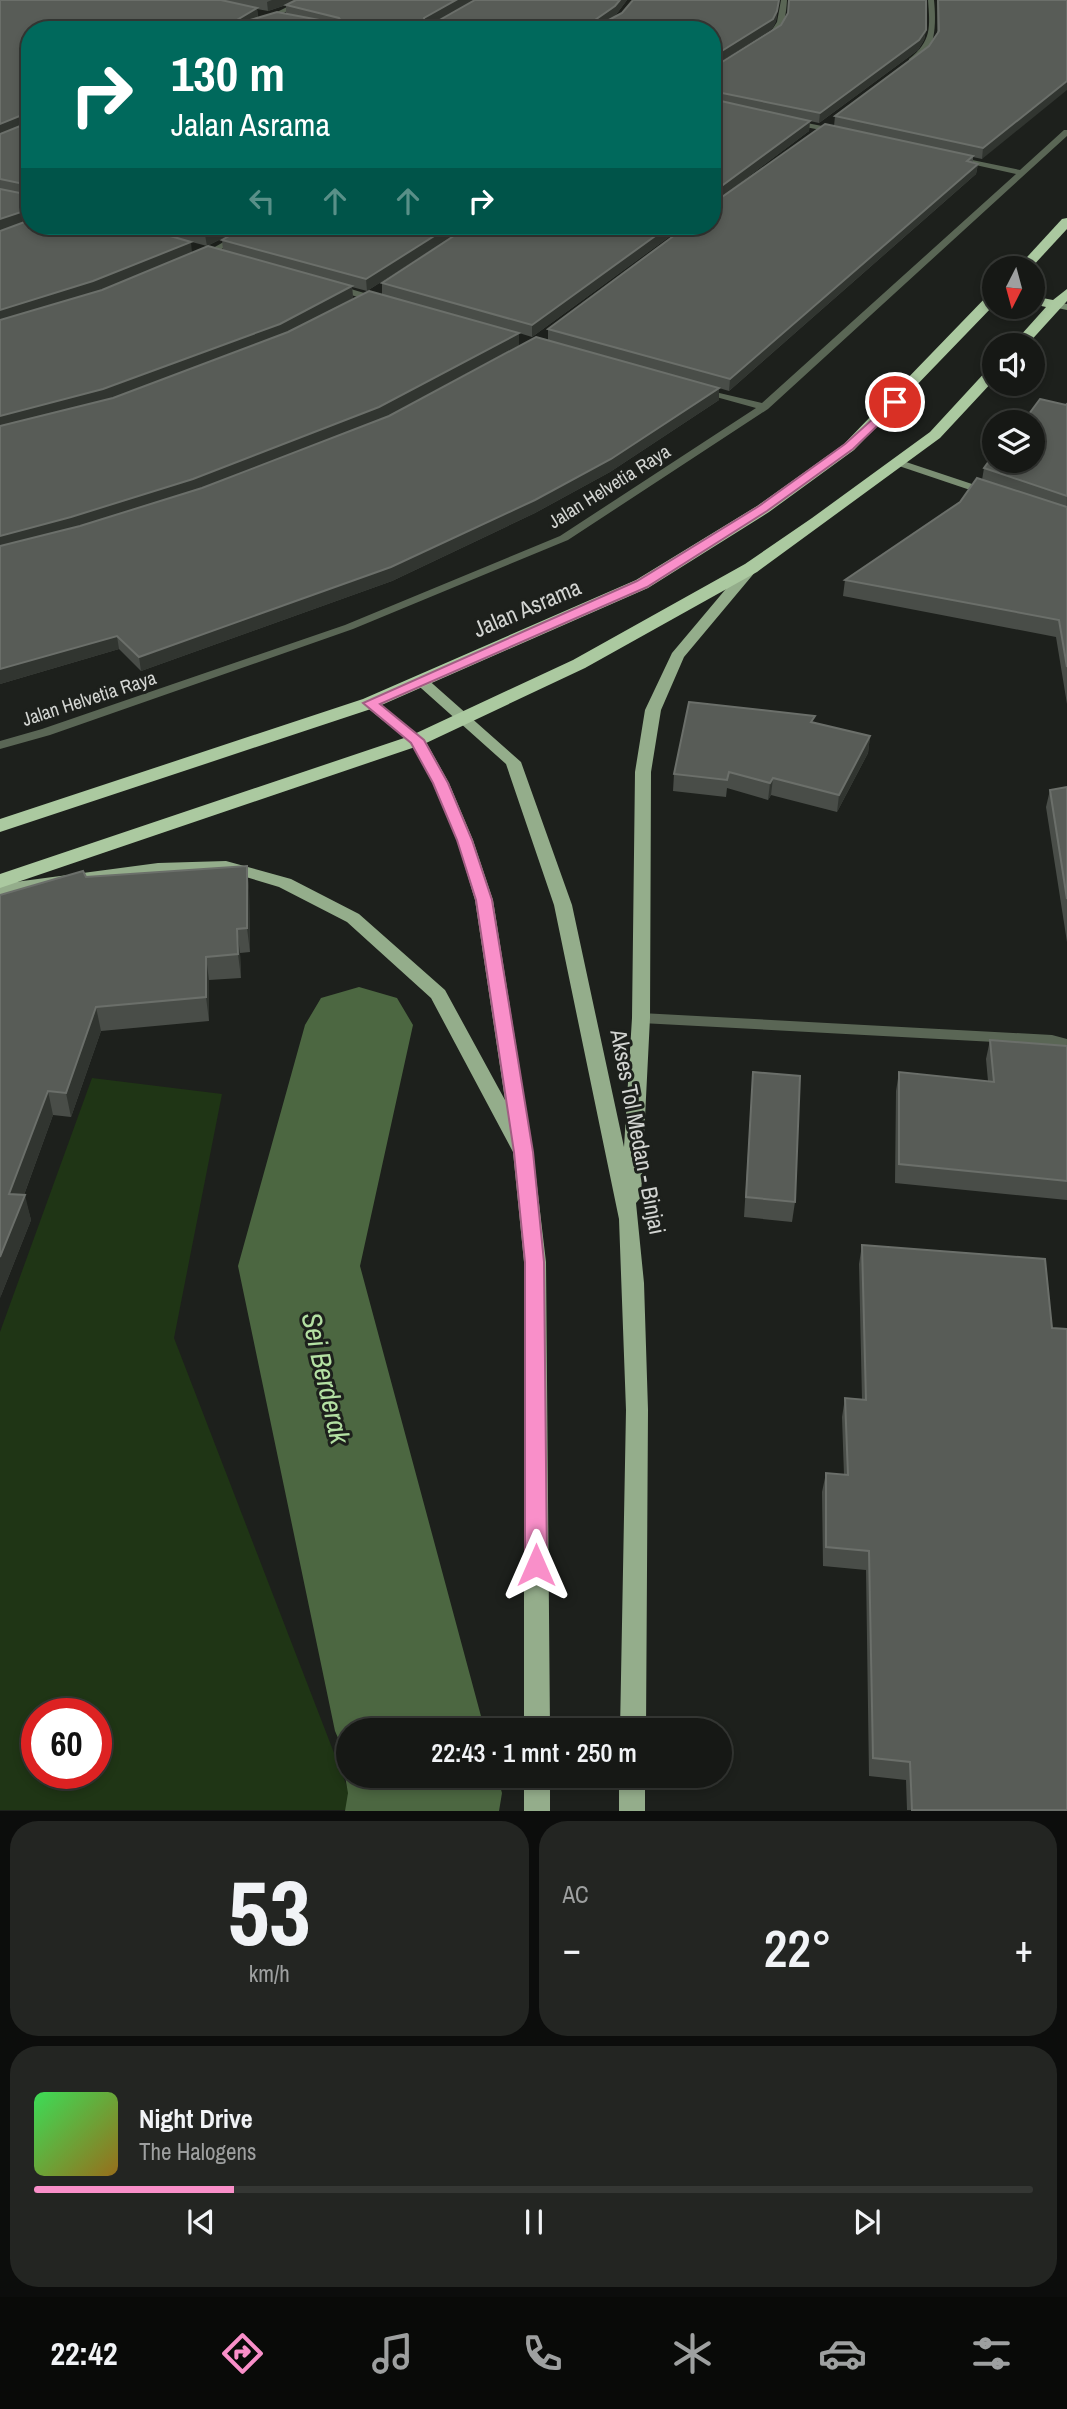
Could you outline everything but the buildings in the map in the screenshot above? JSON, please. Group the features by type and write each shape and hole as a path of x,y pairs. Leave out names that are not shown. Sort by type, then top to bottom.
{"highway":[{"path":"1034,256 1067,222"},
{"path":"1032,333 1061,306 1067,293"},
{"name":"Jalan Asrama","path":"0,826 370,703 536,633 642,584 763,509 849,447 982,309"},
{"path":"0,881 416,740 579,664 751,568 935,435 982,384"}],"main road":[{"path":"629,1219 641,1018 643,772 653,710 677,656 751,568"},
{"name":"Akses Tol Medan - Binjai","path":"420,680 513,762 563,905 629,1219 633,1264 636,1416 633,1718"},
{"path":"370,703 416,740 446,794 465,840 484,900 523,1152 535,1262 537,1718"},
{"path":"0,890 158,868 185,867 226,866 285,883 353,918 438,994 523,1152"},
{"path":"537,1788 537,1811"},
{"path":"632,1788 632,1811"}],"street":[{"path":"264,21 306,0"},
{"path":"756,46 777,32 782,22 784,0"},
{"path":"901,70 923,53 931,41 931,0"},
{"path":"258,15 284,20"},
{"path":"813,137 835,120"},
{"path":"787,121 850,134"},
{"name":"Jalan Helvetia Raya","path":"0,745 46,732 349,627 564,538 764,407 1067,132"},
{"path":"943,155 1023,173"},
{"path":"187,262 211,253 242,235"},
{"path":"199,249 223,256"},
{"path":"319,283 394,304"},
{"path":"356,303 379,290"},
{"path":"688,386 764,407"},
{"path":"897,462 1002,497"},
{"path":"641,1018 1052,1040 1067,1045"}],"green space":[{"path":"92,1078 222,1094 174,1338 336,1758 336,1788 348,1788 356,1810 0,1810 0,1332"}],"waterway":[{"name":"Sei Berderak","path":"359,1025 299,1266 407,1718"},
{"name":"Sei Berderak","path":"422,1811 424,1788"}],"route":[{"path":"536,1565 535,1262 523,1152 484,900 465,840 441,783 416,740 370,703 536,633 642,584 763,509 849,447 895,402"}]}
